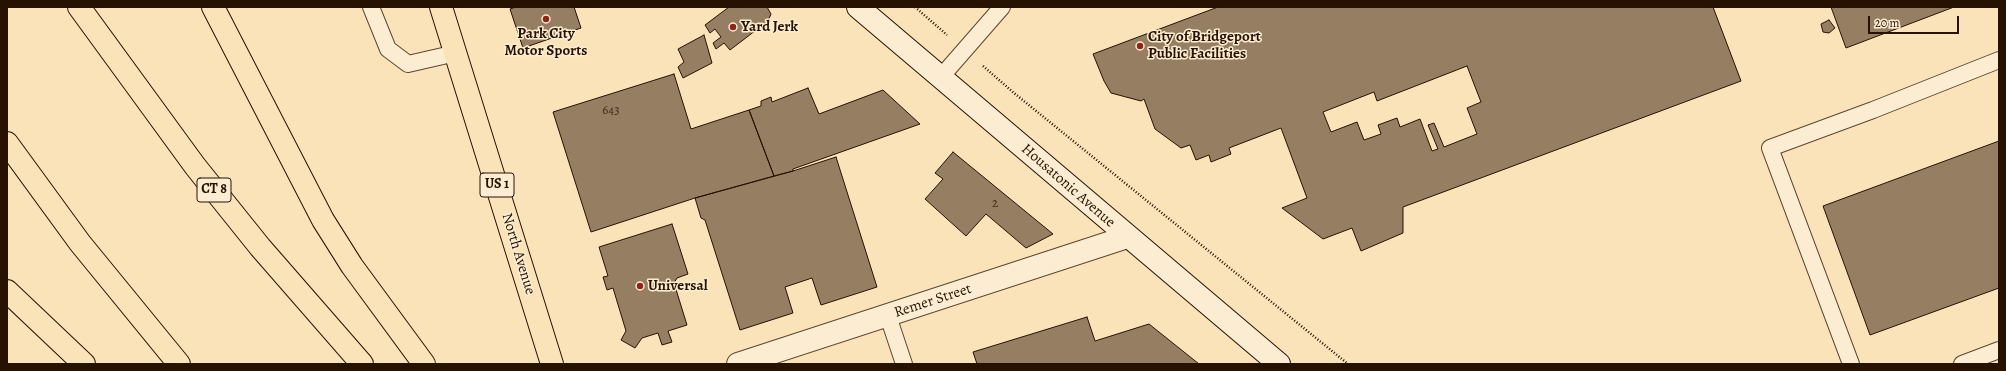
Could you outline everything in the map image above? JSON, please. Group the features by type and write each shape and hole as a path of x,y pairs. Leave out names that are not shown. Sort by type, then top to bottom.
{"main road":[{"name":"CT 8","path":"79,7 195,166 260,248 362,364"},
{"path":"213,7 323,220 356,273 424,364"},
{"name":"North Avenue","path":"441,7 552,364"},
{"name":"Housatonic Avenue","path":"858,7 1127,237 1279,364"},
{"path":"7,143 80,243 179,364"},
{"name":"Remer Street","path":"738,364 1127,237"},
{"path":"7,291 84,364"}],"lane":[{"path":"371,7 388,49 408,64 456,53"},
{"path":"941,77 1002,7"},
{"path":"1851,364 1770,148 1873,110 1999,60"},
{"path":"888,316 904,364"},
{"path":"1962,364 1999,350"}],"path":[{"path":"915,7 1014,93 1348,364"}],"building":[{"name":"Park City Motor Sports","path":"516,7 574,7 581,28 523,48 510,9"},
{"name":"Yard Jerk","path":"729,7 767,7 771,14 768,21 730,50 724,43 716,49 713,43 721,37 715,29 710,33 705,25"},
{"path":"1218,7 1713,7 1741,81 1403,207 1403,233 1361,251 1352,228 1323,239 1282,208 1307,198 1281,128 1229,148 1231,154 1211,162 1209,155 1196,160 1190,145 1181,148 1155,129 1144,99 1141,101 1111,93 1104,81 1093,54","holes":["1467,66 1481,102 1467,108 1477,134 1444,147 1434,123 1428,125 1438,149 1432,151 1420,119 1400,127 1397,118 1378,125 1381,134 1364,140 1357,122 1331,132 1323,112 1374,92 1377,101"]},
{"path":"1831,7 1954,7 1846,48"},
{"path":"1829,20 1835,28 1829,33 1823,32 1821,24"},
{"path":"704,35 712,63 683,78 678,67 684,62 678,49"},
{"path":"674,74 691,129 749,110 774,176 695,198 591,232 553,112"},
{"path":"808,88 819,114 883,90 920,124 793,169 793,171 774,176 749,110 761,106 761,101 771,97 772,102"},
{"path":"1999,141 1999,288 1870,335 1823,206"},
{"path":"953,152 1053,234 1026,248 986,214 966,236 925,199 943,179 935,173"},
{"path":"836,157 877,287 821,305 812,278 785,287 793,313 740,330 705,220 701,218 695,198 793,171"},
{"name":"Universal","path":"672,224 688,274 677,278 674,283 687,325 668,331 672,342 662,345 658,333 642,338 635,348 621,340 626,331 613,288 607,290 603,277 608,276 599,247"},
{"path":"1087,317 1095,341 1149,324 1199,364 977,364 973,352"}],"place":[{"name":"Park City Motor Sports","path":"546,19"},
{"name":"Yard Jerk","path":"733,27"},
{"name":"City of Bridgeport Public Facilities","path":"1140,46"},
{"name":"Universal","path":"640,286"}]}
